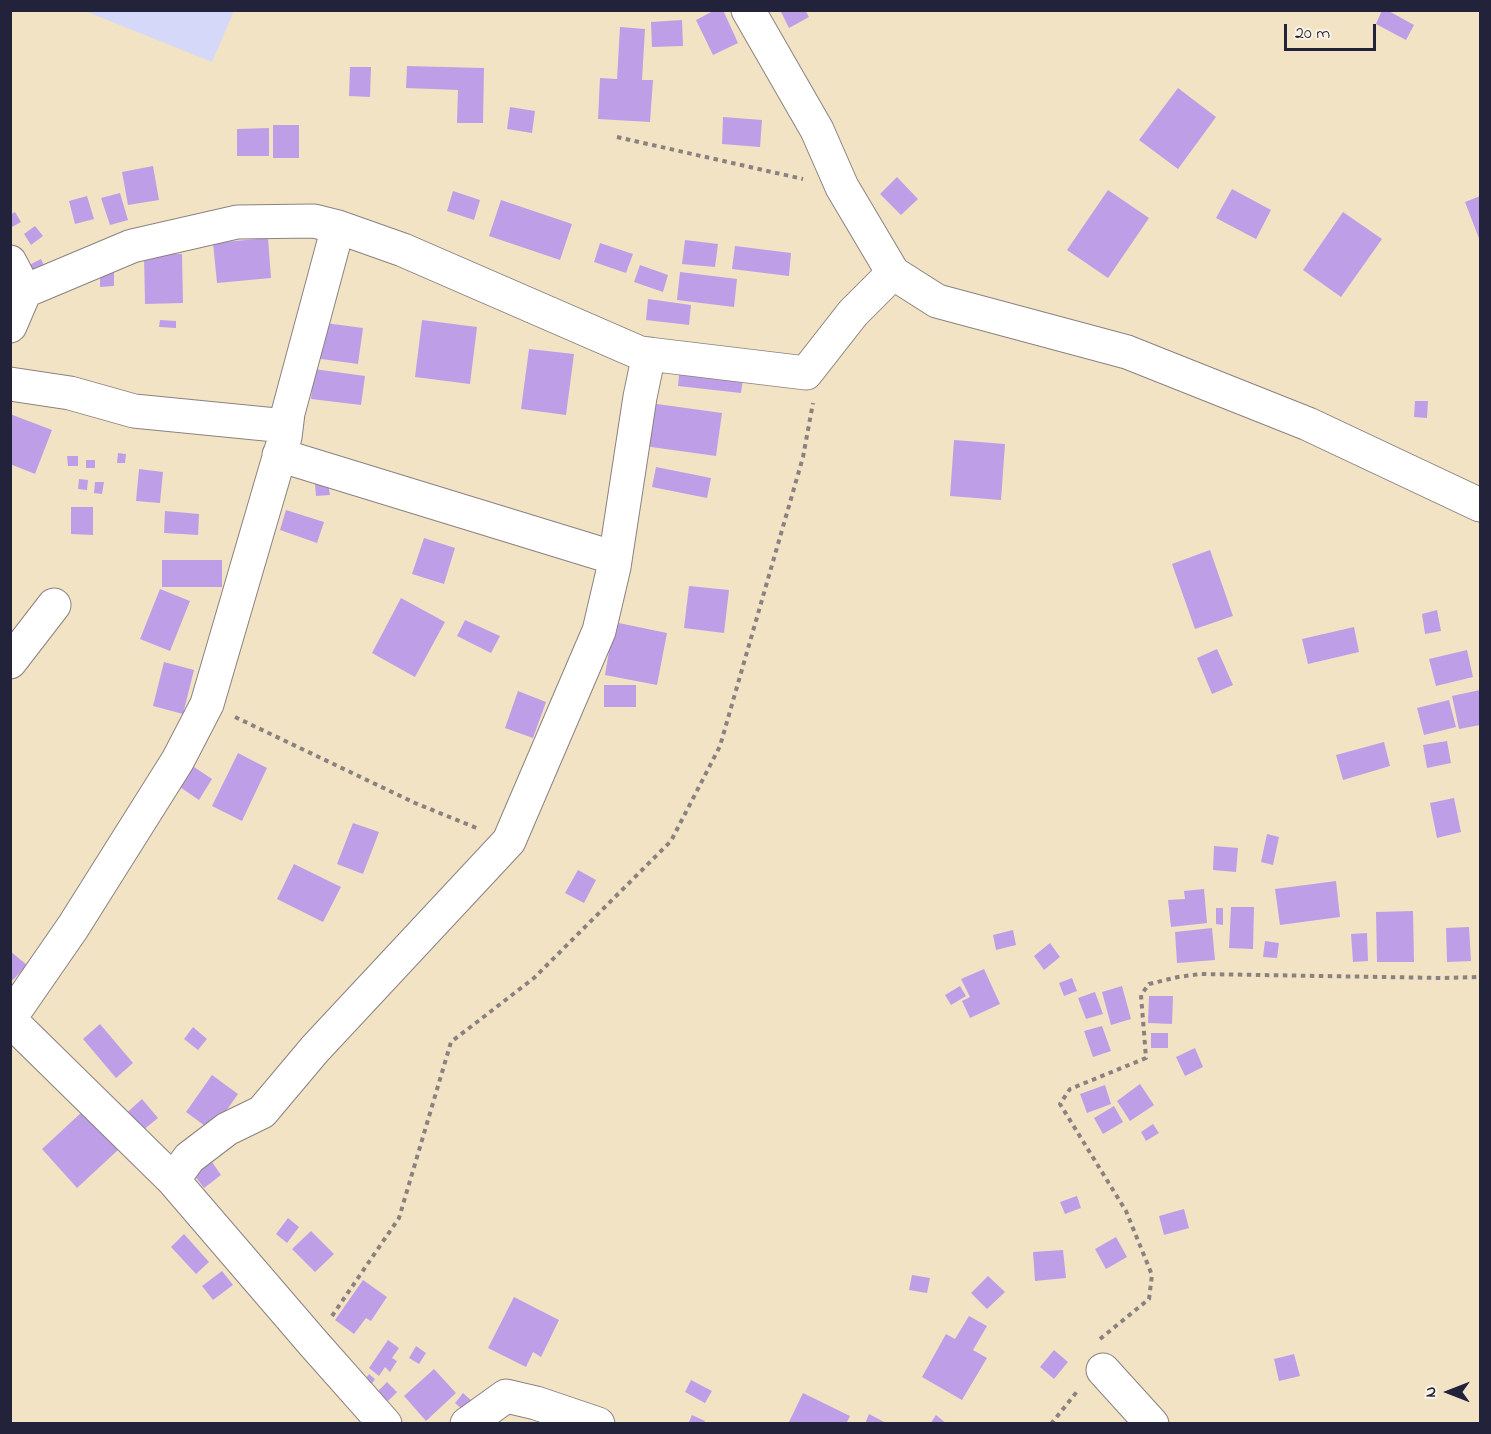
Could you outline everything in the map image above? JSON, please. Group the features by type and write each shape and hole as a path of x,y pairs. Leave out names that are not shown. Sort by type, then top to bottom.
{"street":[{"path":"748,10 817,130 842,188 892,273 937,302 1127,352 1308,424 1480,505"},
{"path":"10,326 25,291 132,246 237,222 314,221 338,226 403,250 640,353 806,373 853,313 892,273"},
{"path":"338,226 283,441 207,704 165,780 73,927 10,1019 173,1180 385,1424"},
{"path":"10,262 25,291"},
{"path":"173,1180 189,1158 227,1129 262,1112 315,1049 509,841 599,631 615,558 640,397 649,354"},
{"path":"10,384 70,393 134,411 283,441 615,558"},
{"path":"10,662 54,605"},
{"path":"1103,1370 1152,1424"},
{"path":"467,1424 506,1396 536,1403 598,1424"}],"path":[{"path":"617,137 842,188"},
{"path":"314,1344 399,1218 451,1042 534,978 671,841 677,830 720,746 803,457 813,401"},
{"path":"207,704 415,802 509,841"},
{"path":"1051,1424 1080,1387 1103,1370 1089,1348 1149,1299 1152,1275 1126,1211 1060,1104 1070,1089 1146,1058 1141,995 1149,984 1178,976 1200,974 1443,978 1478,976"}],"shaded area":[{"path":"234,10 212,62 85,11"}],"building":[{"path":"715,10 723,10 738,43 713,55 696,20"},
{"path":"780,10 805,10 809,17 789,28"},
{"path":"1382,10 1387,10 1414,25 1406,40 1376,24"},
{"path":"682,20 683,46 652,47 651,22"},
{"path":"620,27 645,29 642,80 653,80 650,122 598,119 600,78 617,79"},
{"path":"407,66 484,68 483,123 457,123 458,90 406,88"},
{"path":"350,67 371,67 370,97 349,96"},
{"path":"1178,88 1216,117 1178,169 1139,140"},
{"path":"510,107 535,111 532,133 507,129"},
{"path":"723,117 762,120 760,147 722,144"},
{"path":"273,125 299,125 299,158 273,158"},
{"path":"269,128 269,156 237,156 237,129"},
{"path":"153,166 159,200 128,205 122,172"},
{"path":"897,177 918,199 901,215 880,194"},
{"path":"1232,189 1271,210 1256,239 1216,218"},
{"path":"1108,190 1149,218 1108,278 1067,250"},
{"path":"453,191 480,200 474,220 447,211"},
{"path":"120,193 128,220 110,225 101,198"},
{"path":"87,196 94,219 75,224 69,201"},
{"path":"1480,196 1480,241 1465,202"},
{"path":"501,200 572,224 560,260 489,236"},
{"path":"15,212 21,222 10,228 10,215"},
{"path":"1343,212 1382,239 1341,297 1303,270"},
{"path":"35,226 43,236 31,245 24,234"},
{"path":"268,238 271,278 217,283 213,243"},
{"path":"685,240 718,244 715,267 682,264"},
{"path":"600,243 633,254 626,273 594,262"},
{"path":"735,246 791,253 789,276 732,269"},
{"path":"144,254 182,254 183,303 145,304"},
{"path":"41,259 47,272 32,278 27,266"},
{"path":"640,265 668,275 663,292 634,282"},
{"path":"100,272 114,272 114,286 100,287"},
{"path":"680,272 737,279 734,307 677,300"},
{"path":"648,299 691,305 689,325 646,320"},
{"path":"160,320 176,321 176,328 159,327"},
{"path":"422,320 477,327 470,384 415,377"},
{"path":"318,322 363,328 358,364 314,358"},
{"path":"529,349 574,354 566,415 521,409"},
{"path":"680,364 744,372 741,393 678,386"},
{"path":"314,369 365,376 361,405 311,399"},
{"path":"1415,401 1428,401 1427,418 1414,417"},
{"path":"650,403 722,413 716,456 644,446"},
{"path":"10,414 52,430 35,474 10,464"},
{"path":"954,440 1005,444 1001,500 950,496"},
{"path":"118,453 126,454 125,463 117,463"},
{"path":"67,456 78,456 78,466 68,466"},
{"path":"86,460 95,460 95,468 86,468"},
{"path":"656,467 711,478 707,498 652,487"},
{"path":"139,469 163,472 160,503 136,501"},
{"path":"79,479 88,480 87,490 78,489"},
{"path":"95,482 104,482 102,494 94,493"},
{"path":"328,483 330,495 316,496 315,484"},
{"path":"71,507 93,507 93,535 71,534"},
{"path":"286,510 324,522 317,543 280,530"},
{"path":"165,511 199,514 198,535 164,533"},
{"path":"424,538 455,548 444,584 412,574"},
{"path":"1210,550 1233,616 1195,629 1172,564"},
{"path":"162,560 222,560 222,587 162,587"},
{"path":"689,586 729,590 724,633 684,628"},
{"path":"160,589 190,601 170,651 140,639"},
{"path":"401,598 445,622 415,677 372,653"},
{"path":"1437,610 1441,631 1425,634 1422,614"},
{"path":"465,620 500,636 491,653 457,636"},
{"path":"614,622 667,633 657,685 605,675"},
{"path":"1354,627 1359,652 1308,664 1302,639"},
{"path":"1217,649 1233,685 1212,694 1197,658"},
{"path":"1467,650 1473,677 1436,686 1429,659"},
{"path":"164,662 194,670 183,714 153,706"},
{"path":"604,685 636,685 636,707 604,707"},
{"path":"1480,690 1480,725 1459,729 1452,696"},
{"path":"518,691 546,702 533,738 505,728"},
{"path":"1449,700 1456,727 1424,735 1417,708"},
{"path":"1447,741 1451,763 1427,768 1423,745"},
{"path":"1384,742 1390,766 1343,780 1336,755"},
{"path":"238,753 267,768 242,821 212,806"},
{"path":"188,763 212,779 199,800 174,783"},
{"path":"1454,798 1461,832 1437,838 1430,803"},
{"path":"353,823 379,832 363,874 337,864"},
{"path":"1267,834 1279,837 1273,865 1261,862"},
{"path":"1214,846 1238,848 1236,872 1213,870"},
{"path":"294,864 341,887 323,922 277,899"},
{"path":"578,870 596,880 584,903 565,893"},
{"path":"1336,881 1340,917 1280,925 1275,889"},
{"path":"1204,889 1207,923 1171,927 1168,900 1185,899 1184,891"},
{"path":"1231,907 1254,907 1253,949 1229,948"},
{"path":"1216,908 1223,908 1223,925 1216,924"},
{"path":"1413,911 1414,962 1377,962 1376,912"},
{"path":"1469,927 1471,961 1447,962 1446,928"},
{"path":"1212,928 1215,960 1177,963 1175,932"},
{"path":"1013,930 1016,945 996,950 993,935"},
{"path":"1367,933 1368,961 1353,962 1351,934"},
{"path":"1265,941 1279,943 1277,958 1263,957"},
{"path":"1050,943 1060,957 1044,970 1034,956"},
{"path":"10,951 27,965 13,980 10,978"},
{"path":"984,969 1000,1004 970,1018 962,1001 970,997 961,979"},
{"path":"1072,978 1077,991 1064,996 1059,983"},
{"path":"960,986 966,996 951,1005 945,995"},
{"path":"1122,986 1131,1019 1111,1025 1102,992"},
{"path":"1095,992 1103,1014 1086,1019 1078,998"},
{"path":"1149,996 1173,996 1172,1024 1148,1023"},
{"path":"100,1024 133,1063 116,1078 83,1039"},
{"path":"1102,1026 1111,1051 1093,1057 1084,1031"},
{"path":"193,1027 207,1039 198,1050 184,1039"},
{"path":"1151,1033 1168,1033 1168,1048 1151,1048"},
{"path":"1195,1048 1203,1067 1185,1076 1176,1057"},
{"path":"212,1075 238,1094 212,1131 186,1112"},
{"path":"1140,1084 1154,1105 1130,1121 1117,1101"},
{"path":"1105,1085 1111,1104 1087,1113 1080,1094"},
{"path":"142,1099 158,1118 137,1135 122,1117"},
{"path":"1114,1106 1123,1122 1103,1134 1094,1118"},
{"path":"83,1111 118,1150 77,1188 42,1149"},
{"path":"1153,1124 1159,1133 1146,1141 1141,1132"},
{"path":"212,1162 221,1175 204,1188 194,1175"},
{"path":"1077,1196 1081,1208 1065,1214 1060,1202"},
{"path":"1184,1209 1189,1228 1164,1235 1159,1216"},
{"path":"288,1218 299,1227 287,1243 276,1234"},
{"path":"311,1231 334,1254 315,1272 292,1249"},
{"path":"184,1234 209,1262 196,1274 171,1247"},
{"path":"1116,1237 1127,1257 1106,1269 1095,1249"},
{"path":"1063,1250 1066,1278 1035,1281 1033,1252"},
{"path":"222,1271 233,1285 213,1300 202,1286"},
{"path":"912,1275 930,1278 927,1293 909,1290"},
{"path":"988,1276 1005,1292 987,1309 971,1293"},
{"path":"363,1280 387,1297 371,1321 366,1318 354,1334 335,1320"},
{"path":"514,1297 559,1320 541,1357 533,1352 526,1367 488,1348"},
{"path":"969,1316 987,1326 973,1350 987,1358 962,1400 922,1377 946,1334 955,1339"},
{"path":"388,1340 399,1348 392,1358 397,1361 390,1372 385,1367 379,1376 369,1368"},
{"path":"416,1346 426,1353 419,1364 409,1358"},
{"path":"1054,1350 1068,1362 1054,1379 1040,1367"},
{"path":"1294,1354 1300,1376 1279,1381 1274,1359"},
{"path":"434,1369 456,1393 426,1421 404,1396"},
{"path":"369,1374 375,1379 371,1385 364,1381"},
{"path":"691,1380 712,1391 705,1403 685,1392"},
{"path":"387,1382 397,1392 388,1401 377,1392"},
{"path":"463,1393 473,1402 465,1412 455,1403"},
{"path":"803,1393 850,1416 846,1424 788,1424"},
{"path":"869,1414 888,1424 865,1424"},
{"path":"692,1415 705,1421 703,1424 688,1424"},
{"path":"936,1415 947,1424 930,1424"}]}
